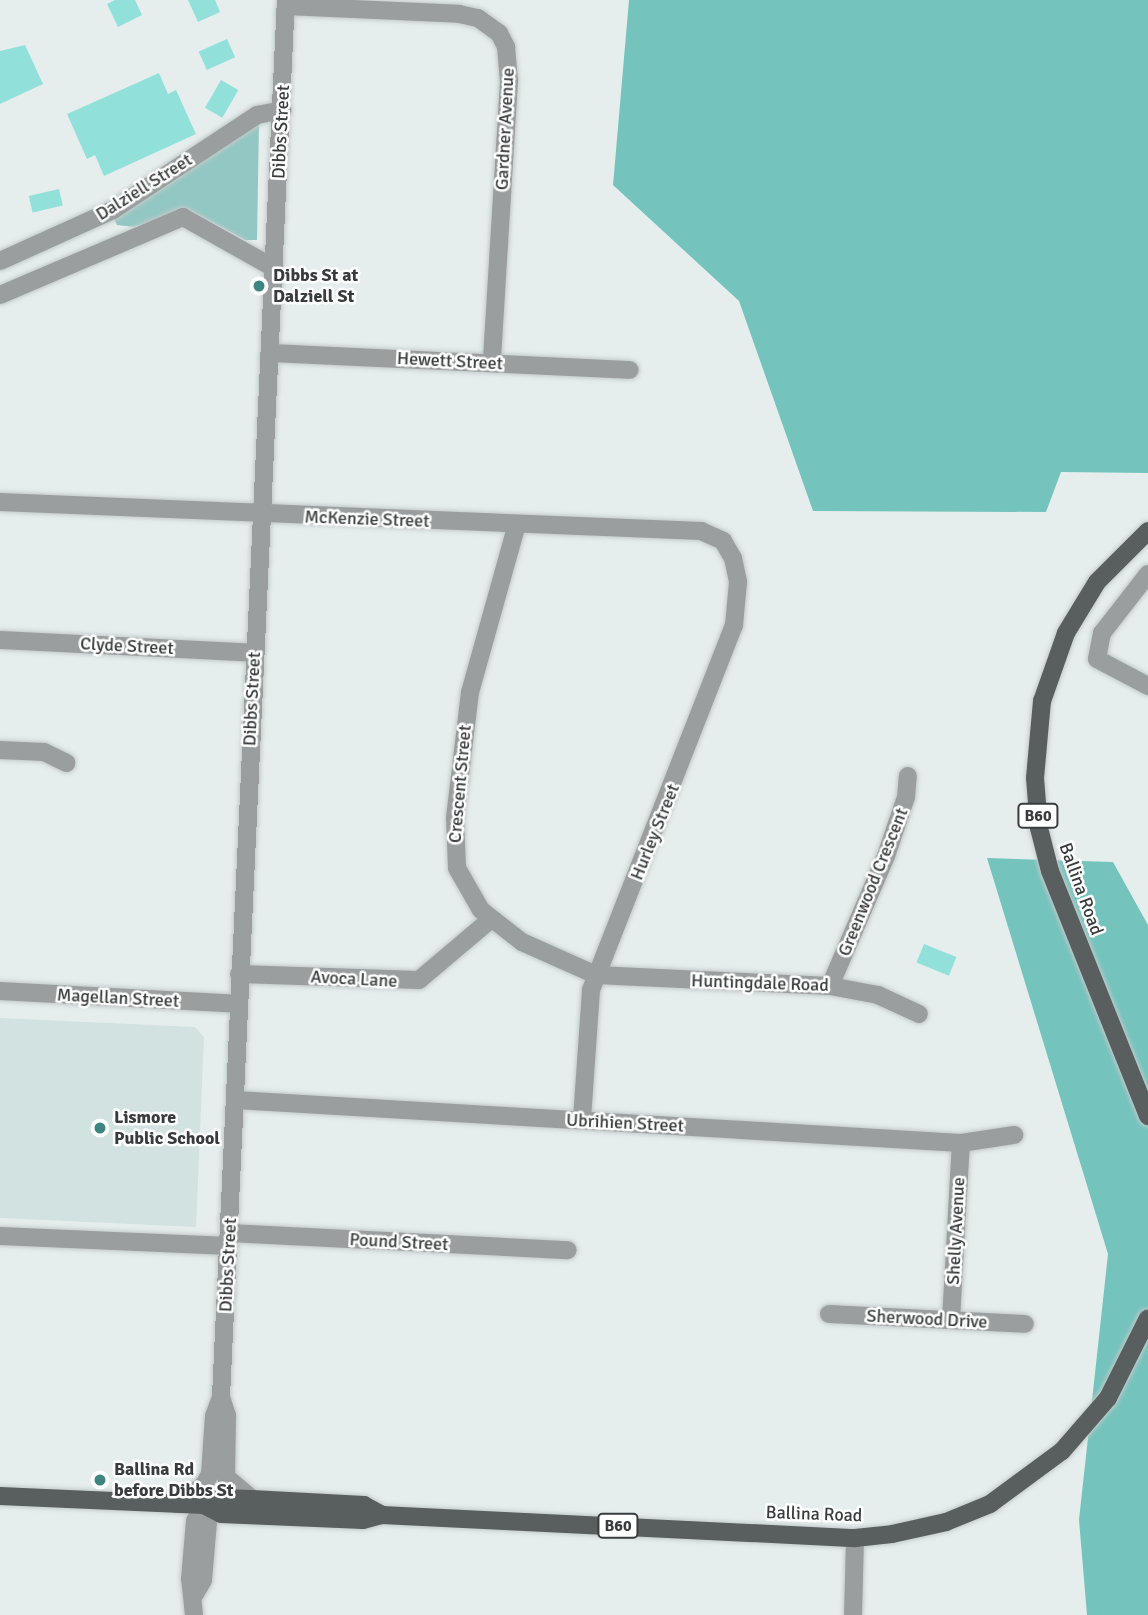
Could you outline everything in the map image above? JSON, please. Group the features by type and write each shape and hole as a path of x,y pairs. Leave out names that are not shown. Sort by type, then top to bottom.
{"main road":[{"name":"Ballina Road","path":"1148,531 1097,582 1061,643 1042,701 1034,778 1039,828 1050,871 1148,1116"},
{"name":"Ballina Road","path":"204,1505 221,1514 363,1520 382,1515 855,1538 923,1529 968,1514 1013,1490 1087,1426 1125,1370 1148,1318"},
{"name":"Ballina Road","path":"0,1496 204,1505 222,1498 252,1499 364,1505 382,1515"}],"street":[{"name":"Dibbs Street","path":"176,1504 203,1486 210,1474 214,1416 221,1397 236,1100 237,1004 260,515 283,110 286,3"},
{"name":"Gardner Avenue","path":"286,3 458,13 478,18 499,33 506,47 509,81 492,362"},
{"name":"Dalziell Street","path":"0,261 113,211 264,111 283,110"},
{"name":"Dalziell Street","path":"0,295 183,217 274,268"},
{"name":"Hewett Street","path":"270,353 630,370"},
{"name":"McKenzie Street","path":"0,502 260,515 701,531 718,537 729,548"},
{"name":"Crescent Street","path":"517,524 470,692 453,836 461,878 489,919 550,958 596,975"},
{"name":"Hurley Street","path":"582,1120 587,1015 596,975 734,625 738,582 729,548"},
{"path":"1148,574 1102,632 1097,659 1148,686"},
{"name":"Clyde Street","path":"0,640 255,653"},
{"path":"0,750 44,752 67,763"},
{"name":"Greenwood Crescent","path":"830,986 886,856 906,797 908,776"},
{"name":"Avoca Lane","path":"239,974 419,980 489,919"},
{"name":"Huntingdale Road","path":"596,975 830,986 878,995 919,1014"},
{"name":"Magellan Street","path":"0,991 237,1004"},
{"name":"Ubrihien Street","path":"236,1100 961,1143 1014,1135"},
{"name":"Shelly Avenue","path":"951,1320 961,1143"},
{"name":"Pound Street","path":"0,1236 568,1250"},
{"name":"Sherwood Drive","path":"829,1314 1025,1324"},
{"name":"Dibbs Street","path":"221,1397 227,1416 226,1477 252,1499"},
{"path":"194,1615 195,1594 203,1580 208,1522 204,1505"},
{"path":"853,1615 855,1538"}],"shaded area":[{"path":"629,0 1148,0 1148,473 1061,472 1046,512 813,511 739,301 613,185"},
{"path":"259,122 257,240 245,240 188,209 134,227 117,225 113,217"},
{"path":"987,858 1113,862 1148,925 1148,1615 1087,1615 1079,1520 1108,1254"},
{"name":"Lismore Public School","path":"0,1018 195,1027 204,1037 196,1227 0,1218"}],"building":[{"path":"115,0 135,0 142,15 118,27 107,4"},
{"path":"188,0 215,0 220,12 198,22"},
{"path":"227,39 235,57 207,70 199,52"},
{"path":"25,45 43,84 0,104 0,51"},
{"path":"159,73 168,94 176,90 196,134 104,176 95,155 87,159 67,114"},
{"path":"221,80 238,90 222,118 205,108"},
{"path":"59,189 63,206 33,213 29,196"},
{"path":"924,944 956,957 949,976 917,963"}],"place":[{"name":"Dibbs St at Dalziell St","path":"259,286"},
{"name":"Lismore Public School","path":"100,1128"},
{"name":"Ballina Rd before Dibbs St","path":"100,1480"}]}
